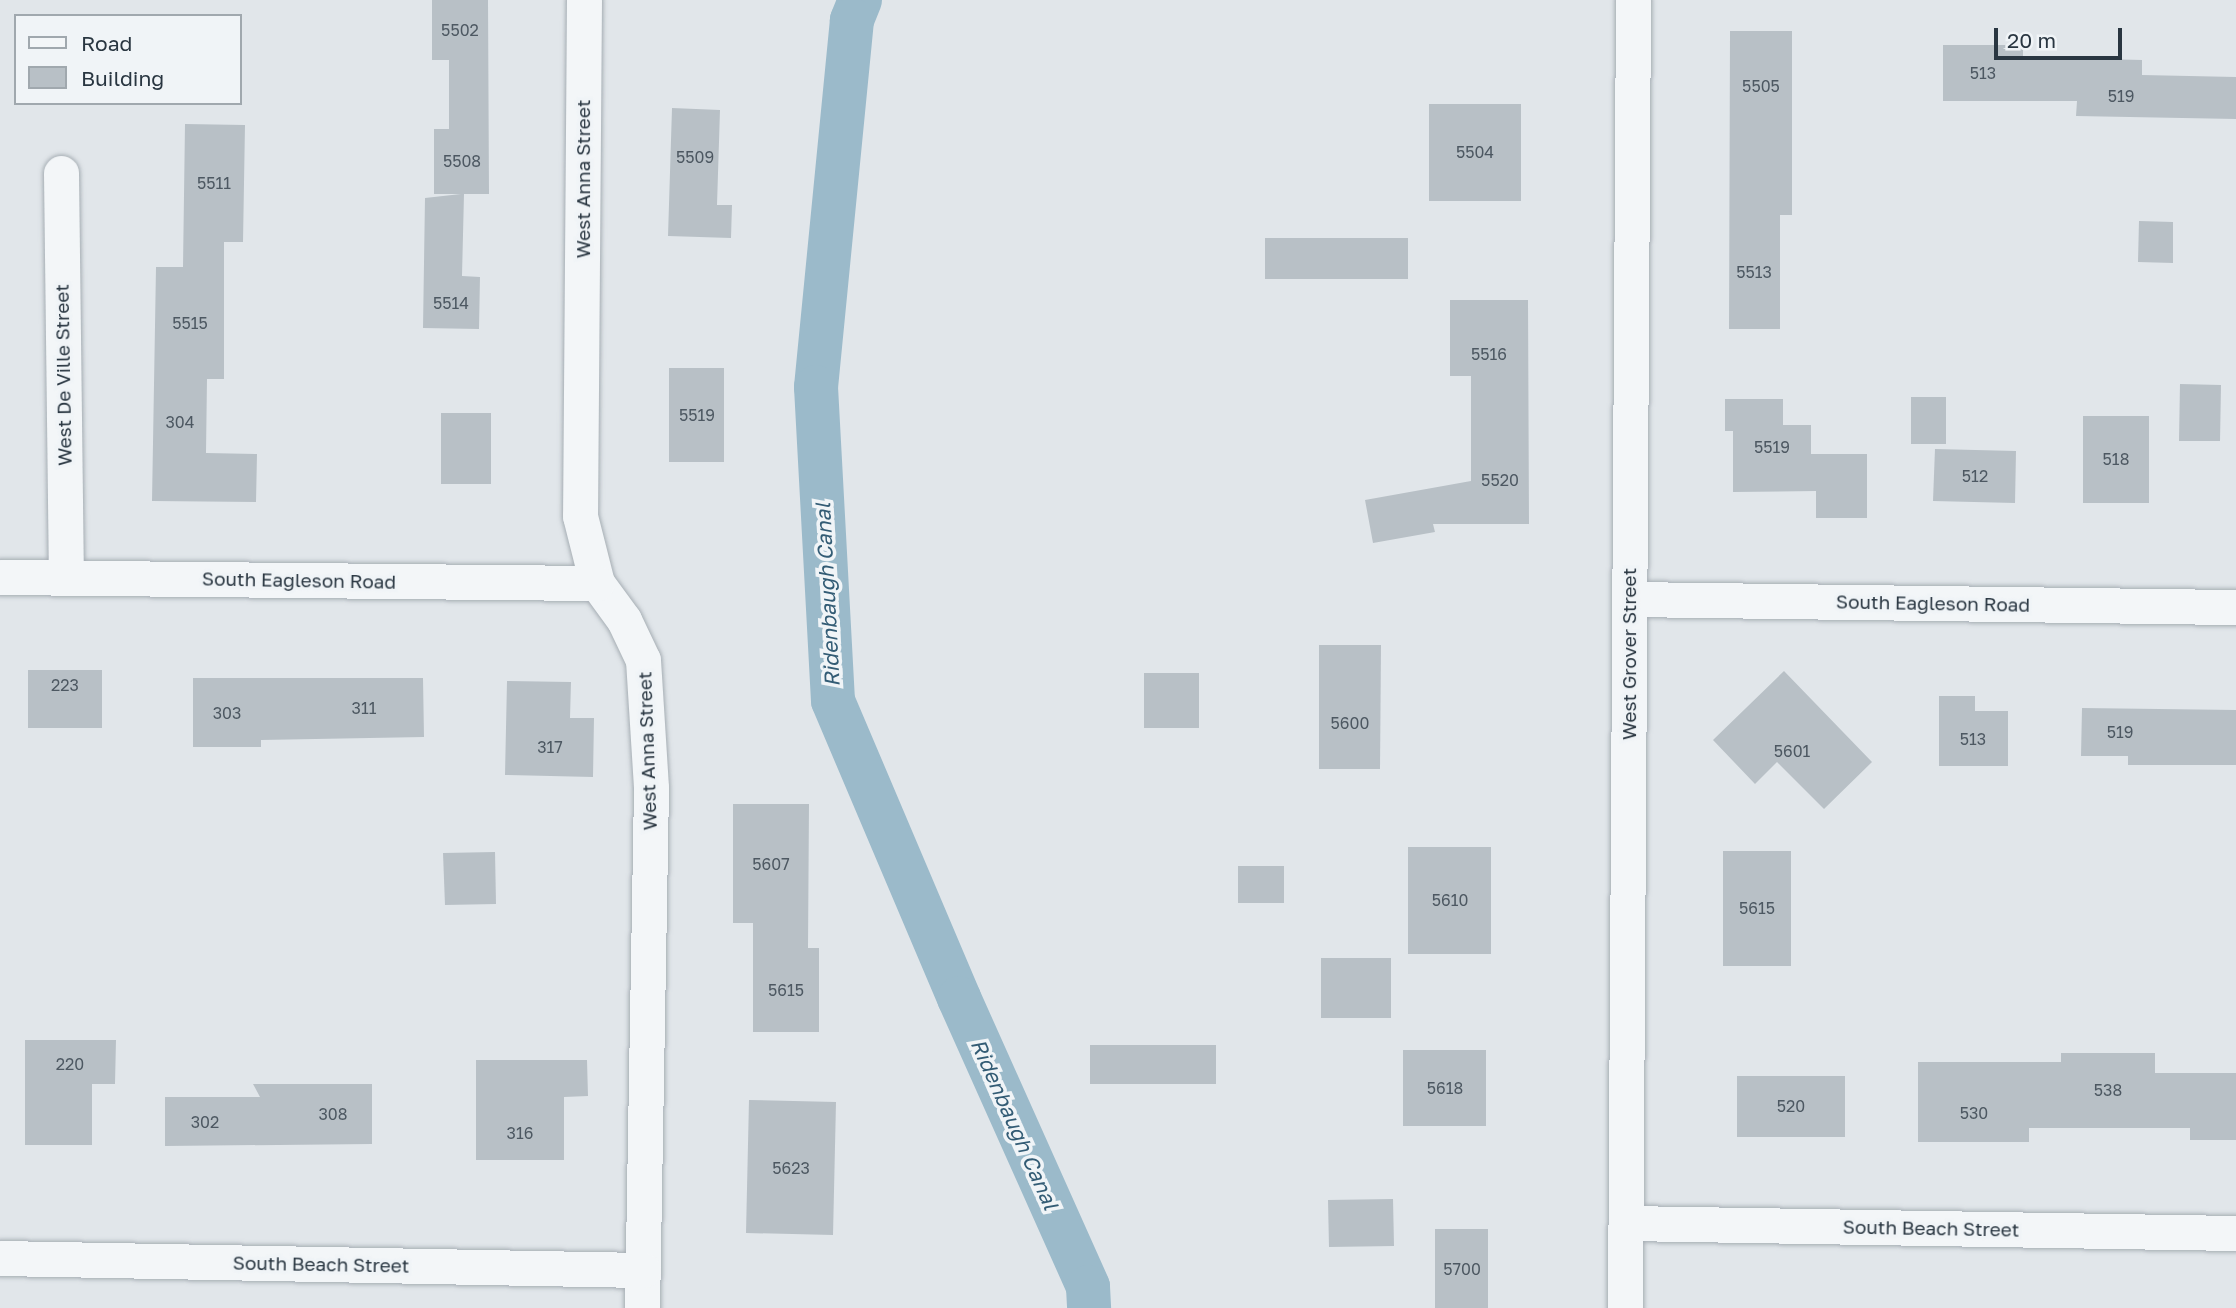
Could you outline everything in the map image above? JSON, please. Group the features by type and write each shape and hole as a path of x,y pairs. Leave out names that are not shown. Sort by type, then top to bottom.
{"street":[{"name":"West Anna Street","path":"584,0 580,516 597,583 624,620 643,660 651,788 642,1308"},
{"name":"West Grover Street","path":"1625,1308 1633,0"},
{"name":"West De Ville Street","path":"61,173 66,578"},
{"name":"South Eagleson Road","path":"0,577 597,583"},
{"name":"South Eagleson Road","path":"1629,598 2236,607"},
{"name":"South Beach Street","path":"1626,1223 2236,1233"},
{"name":"South Beach Street","path":"0,1258 643,1270"}],"building":[{"path":"432,0 488,0 489,194 464,194 462,276 480,277 479,329 423,328 425,198 461,194 434,194 434,129 449,129 449,60 432,60"},
{"path":"1730,31 1792,31 1792,215 1780,215 1780,329 1729,329"},
{"path":"1943,45 2023,45 2023,57 2142,60 2142,75 2236,77 2236,119 2076,116 2077,101 1943,101"},
{"path":"1429,104 1521,104 1521,201 1429,201"},
{"path":"672,108 720,110 717,205 732,205 731,238 668,236"},
{"path":"185,124 245,125 243,242 224,242 224,379 207,379 206,453 257,454 256,502 152,501 156,267 183,267"},
{"path":"2139,221 2173,222 2173,263 2138,262"},
{"path":"1265,238 1408,238 1408,279 1265,279"},
{"path":"1450,300 1528,300 1529,524 1433,524 1435,532 1373,543 1365,500 1471,481 1471,376 1450,376"},
{"path":"669,368 724,368 724,462 669,462"},
{"path":"2180,384 2221,385 2220,441 2179,441"},
{"path":"1911,397 1946,397 1946,444 1911,444"},
{"path":"1725,399 1783,399 1783,425 1811,425 1811,454 1867,454 1867,518 1816,518 1816,491 1733,492 1733,431 1725,431"},
{"path":"441,413 491,413 491,484 441,484"},
{"path":"2083,416 2149,416 2149,503 2083,503"},
{"path":"1935,449 2016,451 2015,503 1933,501"},
{"path":"1319,645 1381,645 1380,769 1319,769"},
{"path":"28,670 102,670 102,728 28,728"},
{"path":"1784,671 1872,762 1824,809 1777,762 1755,784 1713,740"},
{"path":"1144,673 1199,673 1199,728 1144,728"},
{"path":"193,678 423,678 424,737 261,740 261,747 193,747"},
{"path":"507,681 571,682 570,718 594,718 593,777 505,775"},
{"path":"1939,696 1975,696 1975,711 2008,711 2008,766 1939,766"},
{"path":"2082,708 2236,710 2236,765 2128,765 2128,756 2081,756"},
{"path":"733,804 809,804 808,948 819,948 819,1032 753,1032 753,923 733,923"},
{"path":"1408,847 1491,847 1491,954 1408,954"},
{"path":"1723,851 1791,851 1791,966 1723,966"},
{"path":"495,852 496,904 445,905 443,853"},
{"path":"1238,866 1284,866 1284,903 1238,903"},
{"path":"1321,958 1391,958 1391,1018 1321,1018"},
{"path":"25,1040 116,1040 115,1084 92,1084 92,1145 25,1145"},
{"path":"1090,1045 1216,1045 1216,1084 1090,1084"},
{"path":"1403,1050 1486,1050 1486,1126 1403,1126"},
{"path":"2061,1053 2155,1053 2155,1073 2236,1073 2236,1140 2190,1140 2190,1128 2029,1128 2029,1142 1918,1142 1918,1062 2061,1062"},
{"path":"476,1060 587,1060 588,1096 564,1097 564,1160 476,1160"},
{"path":"1737,1076 1845,1076 1845,1137 1737,1137"},
{"path":"253,1084 372,1084 372,1144 165,1146 165,1097 260,1097"},
{"path":"749,1100 836,1102 833,1235 746,1233"},
{"path":"1393,1199 1394,1246 1329,1247 1328,1200"},
{"path":"1435,1229 1488,1229 1488,1308 1435,1308"}],"waterway":[{"name":"Ridenbaugh Canal","path":"860,0 852,20 816,387 833,701 959,998 1088,1287 1089,1308"}]}
